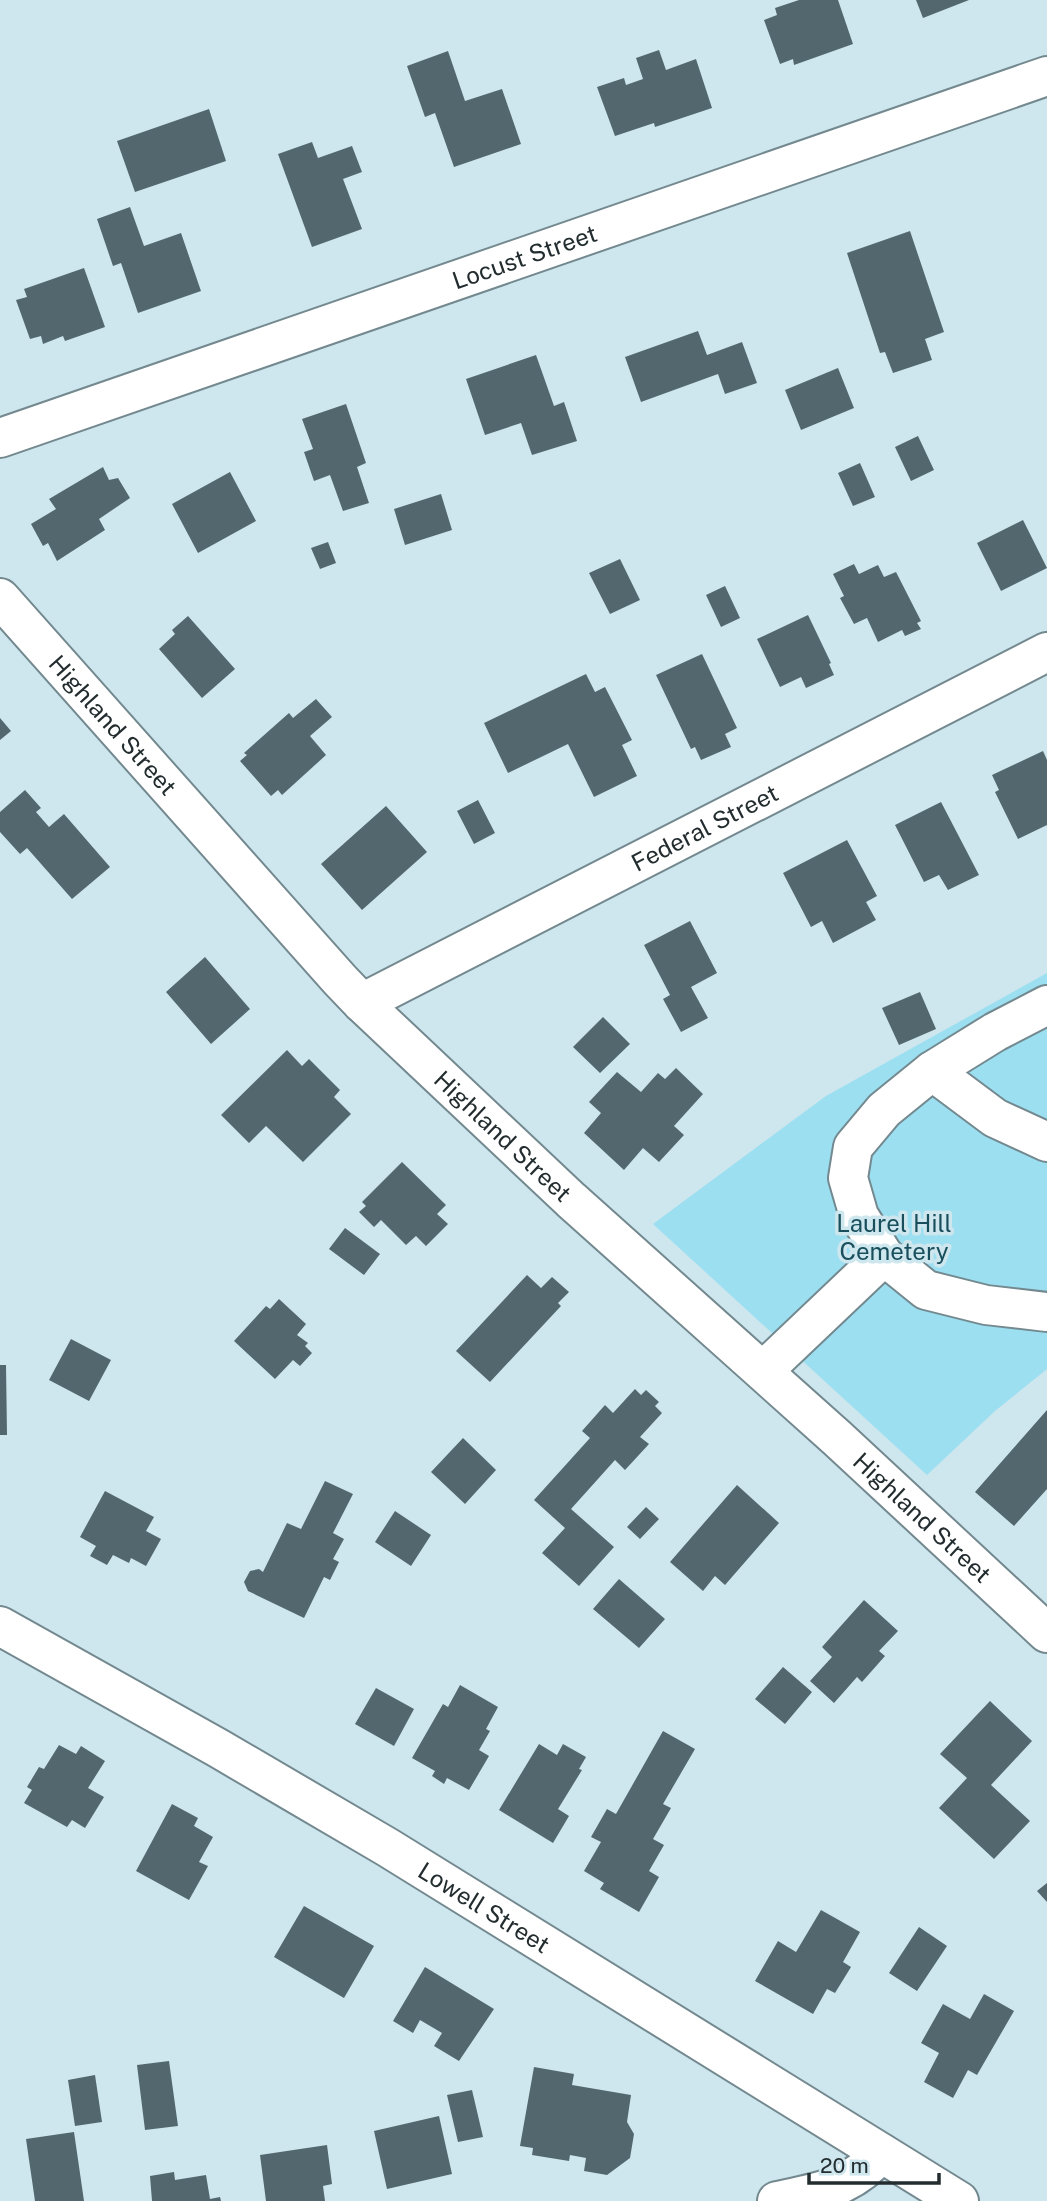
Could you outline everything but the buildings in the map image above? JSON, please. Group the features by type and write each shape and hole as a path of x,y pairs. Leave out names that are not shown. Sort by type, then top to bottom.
{"street":[{"name":"Locust Street","path":"0,438 1047,76"},
{"name":"Highland Street","path":"0,598 362,1003 571,1200 763,1371 1047,1633"},
{"name":"Federal Street","path":"362,1003 1047,652"},
{"path":"1047,1005 995,1032 932,1071 884,1110 853,1147 848,1178 859,1216 884,1256 926,1290 986,1305 1047,1312"},
{"path":"932,1071 995,1118 1047,1142"},
{"path":"763,1371 884,1256"},
{"name":"Lowell Street","path":"0,1626 218,1748 387,1847 959,2201"},
{"path":"777,2201 844,2184 858,2176 881,2152"}],"green space":[{"name":"Laurel Hill Cemetery","path":"1047,973 1047,1369 995,1411 927,1475 653,1224 826,1096"}]}
